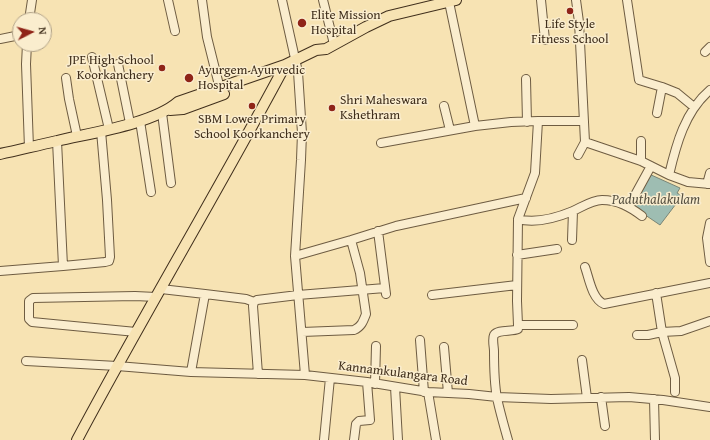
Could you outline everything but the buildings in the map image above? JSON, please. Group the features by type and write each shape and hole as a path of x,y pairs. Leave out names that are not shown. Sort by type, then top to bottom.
{"main road":[{"path":"166,111 178,102 297,66 366,27 389,16 452,1"},
{"path":"0,154 105,130 135,122 166,111 183,109 283,69"},
{"path":"77,440 136,332 235,158 283,69"}],"street":[{"path":"30,12 32,0"},
{"path":"168,0 175,31"},
{"path":"202,0 207,36 220,89"},
{"path":"282,0 297,66 302,133 295,256 305,375"},
{"path":"323,0 330,47"},
{"path":"541,0 545,40"},
{"path":"576,0 579,22 585,142 578,155"},
{"path":"627,0 637,75 639,80 677,93 694,107"},
{"path":"452,1 475,126"},
{"path":"0,39 12,37"},
{"path":"27,52 29,148"},
{"path":"0,271 105,262 108,261 110,257 105,130 92,57"},
{"path":"118,64 135,122 151,192"},
{"path":"66,78 77,136"},
{"path":"526,79 527,122"},
{"path":"657,113 662,87"},
{"path":"669,175 680,136 694,107 701,97 710,90"},
{"path":"444,106 450,130"},
{"path":"166,111 171,183"},
{"path":"382,143 475,126 538,121 584,121"},
{"path":"508,440 497,397 494,366 494,336 499,332 518,329 518,219 536,173 538,121"},
{"path":"57,141 63,266"},
{"path":"641,141 641,161"},
{"path":"585,142 641,161 669,175 688,182 708,184 710,173"},
{"path":"629,206 651,166"},
{"path":"295,256 396,226 526,198"},
{"path":"518,219 534,222 552,218 601,200 629,206 642,216"},
{"path":"572,240 573,211"},
{"path":"710,223 707,238 710,262"},
{"path":"136,332 32,322 29,319 29,300 33,298 135,296 158,293 205,294 246,299 254,302 257,300 298,294 386,291 378,231"},
{"path":"302,332 354,330 360,327 364,321 366,314 360,273 351,240"},
{"path":"517,255 557,249"},
{"path":"585,267 596,297 599,302 604,304 710,283"},
{"path":"432,295 517,285"},
{"path":"656,293 662,332 674,378 675,392"},
{"path":"191,372 205,294"},
{"path":"254,302 253,306 258,374"},
{"path":"637,335 681,331 710,321"},
{"path":"518,326 573,325"},
{"path":"420,340 426,392 436,440"},
{"path":"354,440 356,424 359,421 370,420 371,383 376,346"},
{"path":"444,347 448,393"},
{"path":"582,360 587,398"},
{"name":"Kannamkulangara Road","path":"26,361 191,372 305,375 371,383 426,392 497,397 551,399 629,396 710,407"},
{"path":"324,440 330,378"},
{"path":"395,387 398,440"},
{"path":"601,397 605,426"},
{"path":"654,399 655,440"}],"water":[{"name":"Paduthalakulam","path":"649,174 680,188 677,193 682,196 660,225 632,206"}],"place":[{"name":"Life Style Fitness School","path":"570,11"},
{"name":"Elite Mission Hospital","path":"302,23"},
{"name":"JPE High School Koorkanchery","path":"162,68"},
{"name":"Ayurgem Ayurvedic Hospital","path":"189,78"},
{"name":"SBM Lower Primary School Koorkanchery","path":"252,106"},
{"name":"Shri Maheswara Kshethram","path":"332,108"}]}
